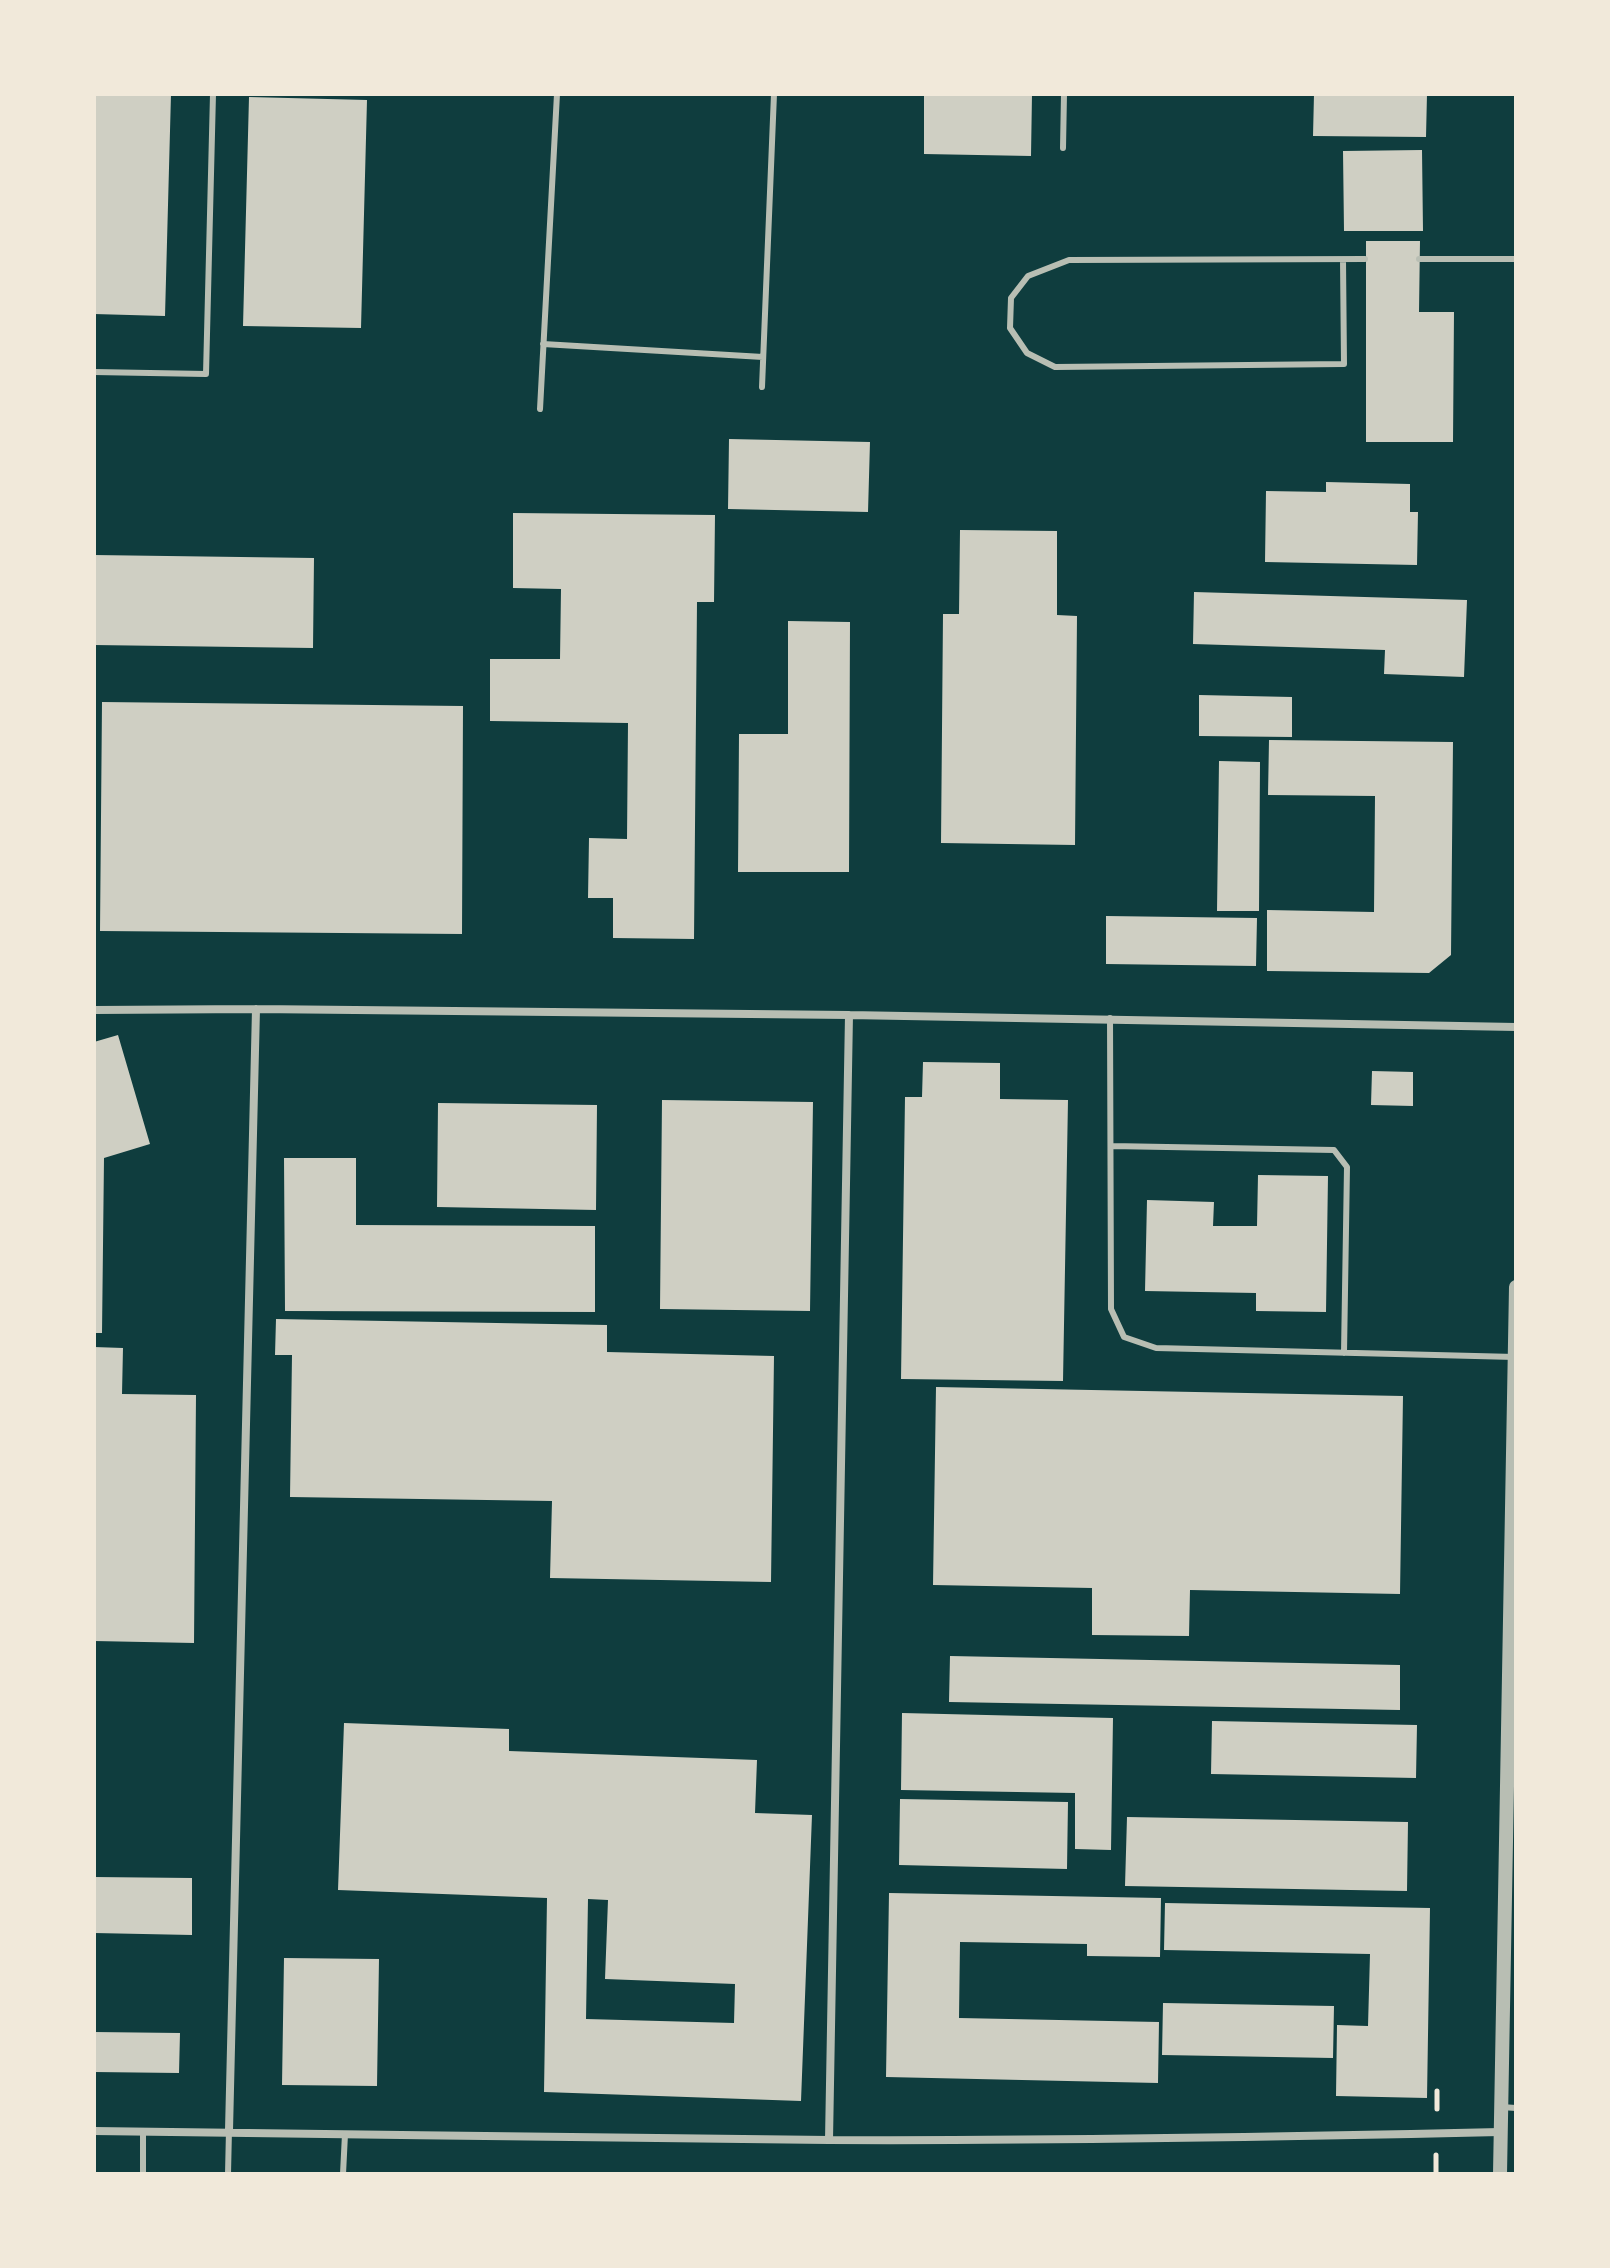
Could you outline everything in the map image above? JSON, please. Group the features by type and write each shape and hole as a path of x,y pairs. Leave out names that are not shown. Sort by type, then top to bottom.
{"street":[{"path":"229,2130 256,1009"},
{"path":"94,1010 1110,1018 1516,1027"},
{"path":"829,2140 849,1015"},
{"path":"1500,2174 1500,2132 1508,2107 1516,1287"},
{"path":"94,2131 229,2130 829,2140 1080,2140 1500,2132"}],"lane":[{"path":"94,372 206,374 213,94"},
{"path":"540,409 557,94"},
{"path":"762,387 774,94"},
{"path":"1063,148 1064,94"},
{"path":"1343,260 1344,364 1055,367 1027,353 1010,328 1011,298 1028,276 1069,260 1365,259"},
{"path":"1419,259 1516,259"},
{"path":"543,344 763,357"},
{"path":"1110,1018 1111,1309 1124,1337 1156,1348 1515,1357"},
{"path":"1111,1146 1334,1150 1347,1167 1344,1353"},
{"path":"228,2174 229,2130"},
{"path":"143,2131 143,2174"},
{"path":"343,2174 345,2134"}],"building":[{"path":"94,94 171,94 165,316 94,314"},
{"path":"924,94 1032,94 1031,156 924,154"},
{"path":"1314,94 1427,94 1426,137 1313,136"},
{"path":"249,97 367,100 361,328 243,326"},
{"path":"1422,150 1423,231 1344,231 1343,151"},
{"path":"1366,241 1420,241 1419,312 1454,312 1453,442 1366,442"},
{"path":"729,439 870,442 868,512 728,509"},
{"path":"1326,482 1410,484 1410,512 1418,512 1417,565 1265,562 1266,491 1326,492"},
{"path":"513,513 715,515 714,602 697,602 694,939 613,938 613,898 588,898 589,838 627,839 628,723 490,721 490,659 560,659 561,589 513,588"},
{"path":"960,530 1057,531 1057,615 1077,616 1075,845 941,843 943,614 959,614"},
{"path":"94,555 314,558 313,648 94,645"},
{"path":"1194,592 1467,600 1464,677 1384,674 1385,650 1193,644"},
{"path":"788,621 850,622 849,872 738,872 739,734 788,734"},
{"path":"1199,695 1292,697 1292,737 1199,736"},
{"path":"102,702 463,706 462,934 100,931"},
{"path":"1269,740 1453,742 1451,955 1429,973 1267,971 1267,910 1374,912 1375,796 1268,795"},
{"path":"1219,761 1260,762 1259,911 1217,911"},
{"path":"1106,916 1257,918 1256,966 1106,964"},
{"path":"118,1035 150,1144 104,1158 102,1333 94,1333 94,1042"},
{"path":"923,1062 1000,1063 1000,1099 1068,1100 1063,1381 901,1379 905,1097 922,1097"},
{"path":"1372,1071 1413,1072 1413,1106 1371,1105"},
{"path":"662,1100 813,1102 810,1311 660,1309"},
{"path":"438,1103 597,1105 596,1210 437,1207"},
{"path":"284,1158 356,1158 356,1225 595,1226 595,1312 285,1311"},
{"path":"1258,1175 1328,1176 1326,1312 1256,1311 1256,1293 1145,1291 1147,1200 1214,1202 1213,1226 1257,1226"},
{"path":"276,1319 607,1325 607,1352 774,1356 771,1582 550,1578 552,1501 290,1497 292,1355 275,1355"},
{"path":"94,1347 123,1348 122,1394 196,1395 194,1643 94,1641"},
{"path":"936,1387 1403,1396 1400,1594 1190,1590 1189,1636 1092,1635 1092,1588 933,1585"},
{"path":"950,1656 1400,1665 1400,1710 949,1702"},
{"path":"902,1713 1113,1718 1111,1850 1075,1849 1075,1793 901,1790"},
{"path":"1212,1721 1417,1725 1416,1778 1211,1774"},
{"path":"344,1723 509,1729 509,1751 757,1760 755,1813 812,1815 801,2101 544,2092 547,1898 338,1890","holes":["588,1899 608,1900 605,1979 735,1984 734,2023 586,2019"]},
{"path":"900,1799 1068,1802 1067,1869 899,1865"},
{"path":"1127,1817 1408,1822 1407,1891 1125,1886"},
{"path":"94,1877 192,1878 192,1935 94,1933"},
{"path":"889,1893 1161,1898 1160,1957 1087,1956 1087,1944 960,1942 959,2018 1159,2022 1158,2083 886,2077"},
{"path":"1165,1903 1430,1908 1427,2098 1336,2096 1337,2025 1368,2026 1370,1954 1164,1950"},
{"path":"284,1958 379,1959 377,2086 282,2085"},
{"path":"1163,2003 1334,2006 1333,2058 1162,2055"},
{"path":"94,2032 180,2033 179,2073 94,2072"}]}
